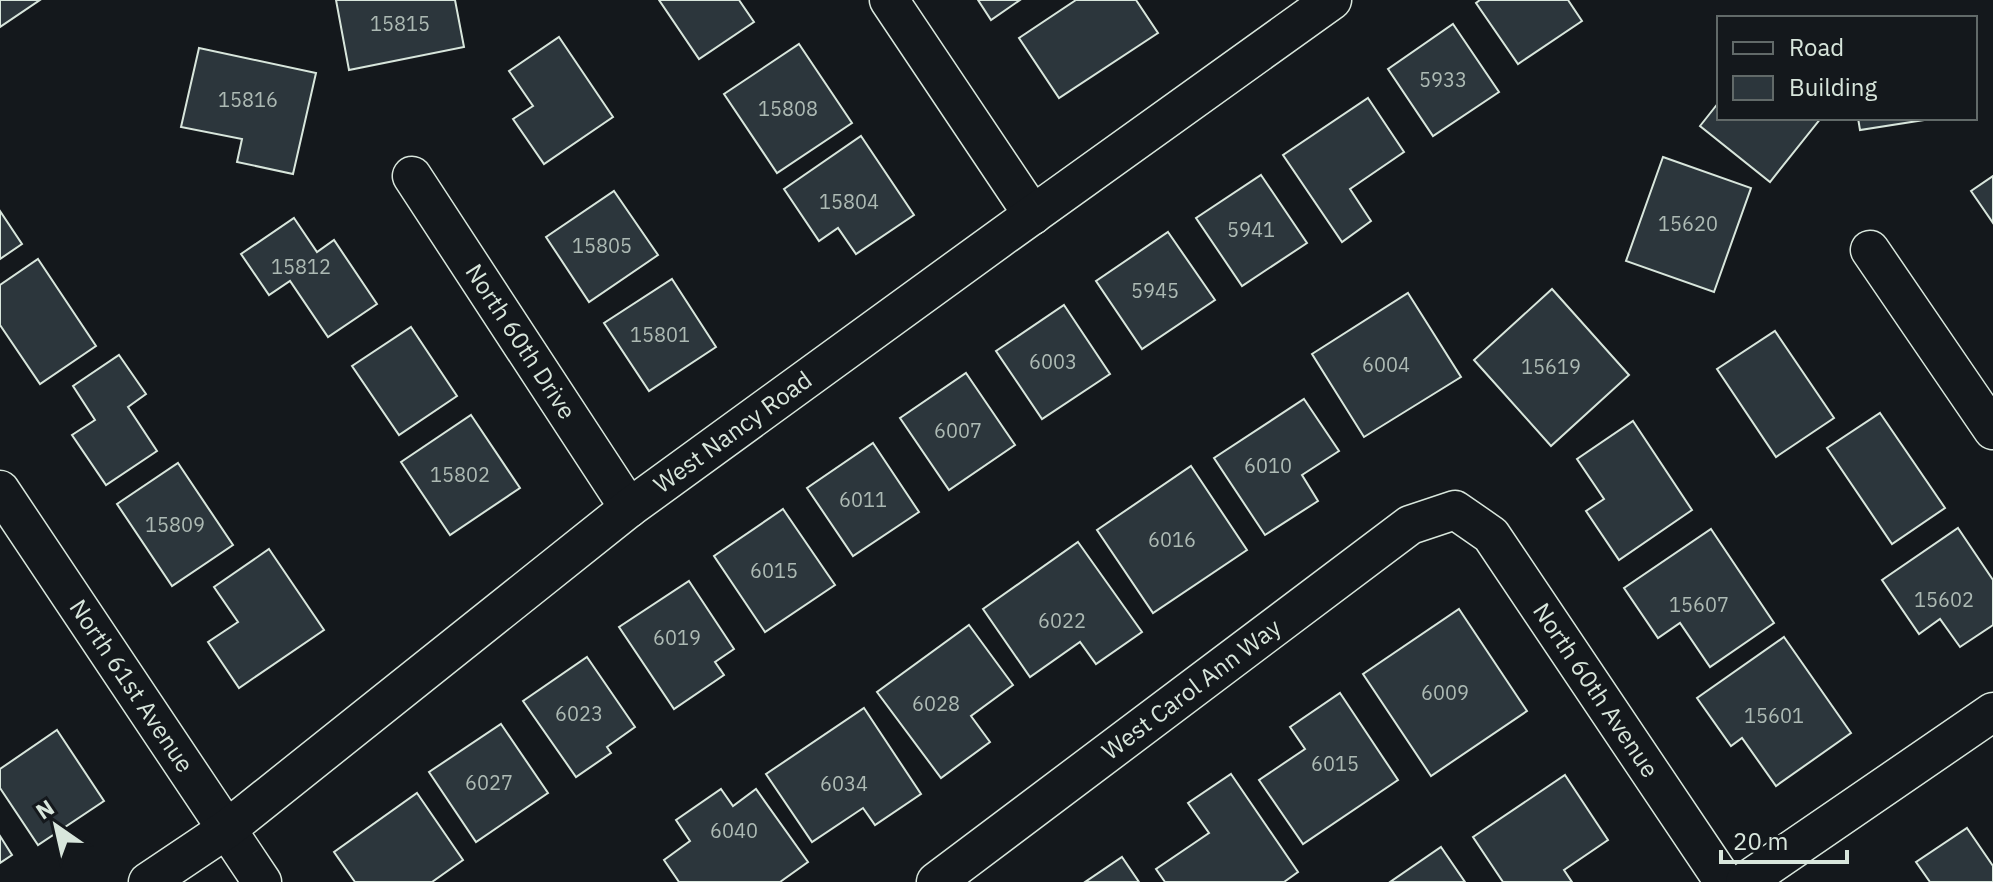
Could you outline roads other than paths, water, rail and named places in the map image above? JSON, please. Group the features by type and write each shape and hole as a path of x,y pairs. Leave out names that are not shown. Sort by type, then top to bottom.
{"street":[{"path":"889,0 1033,215"},
{"name":"West Nancy Road","path":"148,882 227,829 629,508 1332,0"},
{"name":"North 60th Drive","path":"412,176 629,508"},
{"path":"1870,250 1993,430"},
{"name":"North 61st Avenue","path":"0,490 262,882"},
{"name":"West Carol Ann Way","path":"936,882 1410,525 1455,510"},
{"name":"North 60th Avenue","path":"1455,510 1491,535 1724,882"},
{"path":"1745,882 1993,712"}]}
